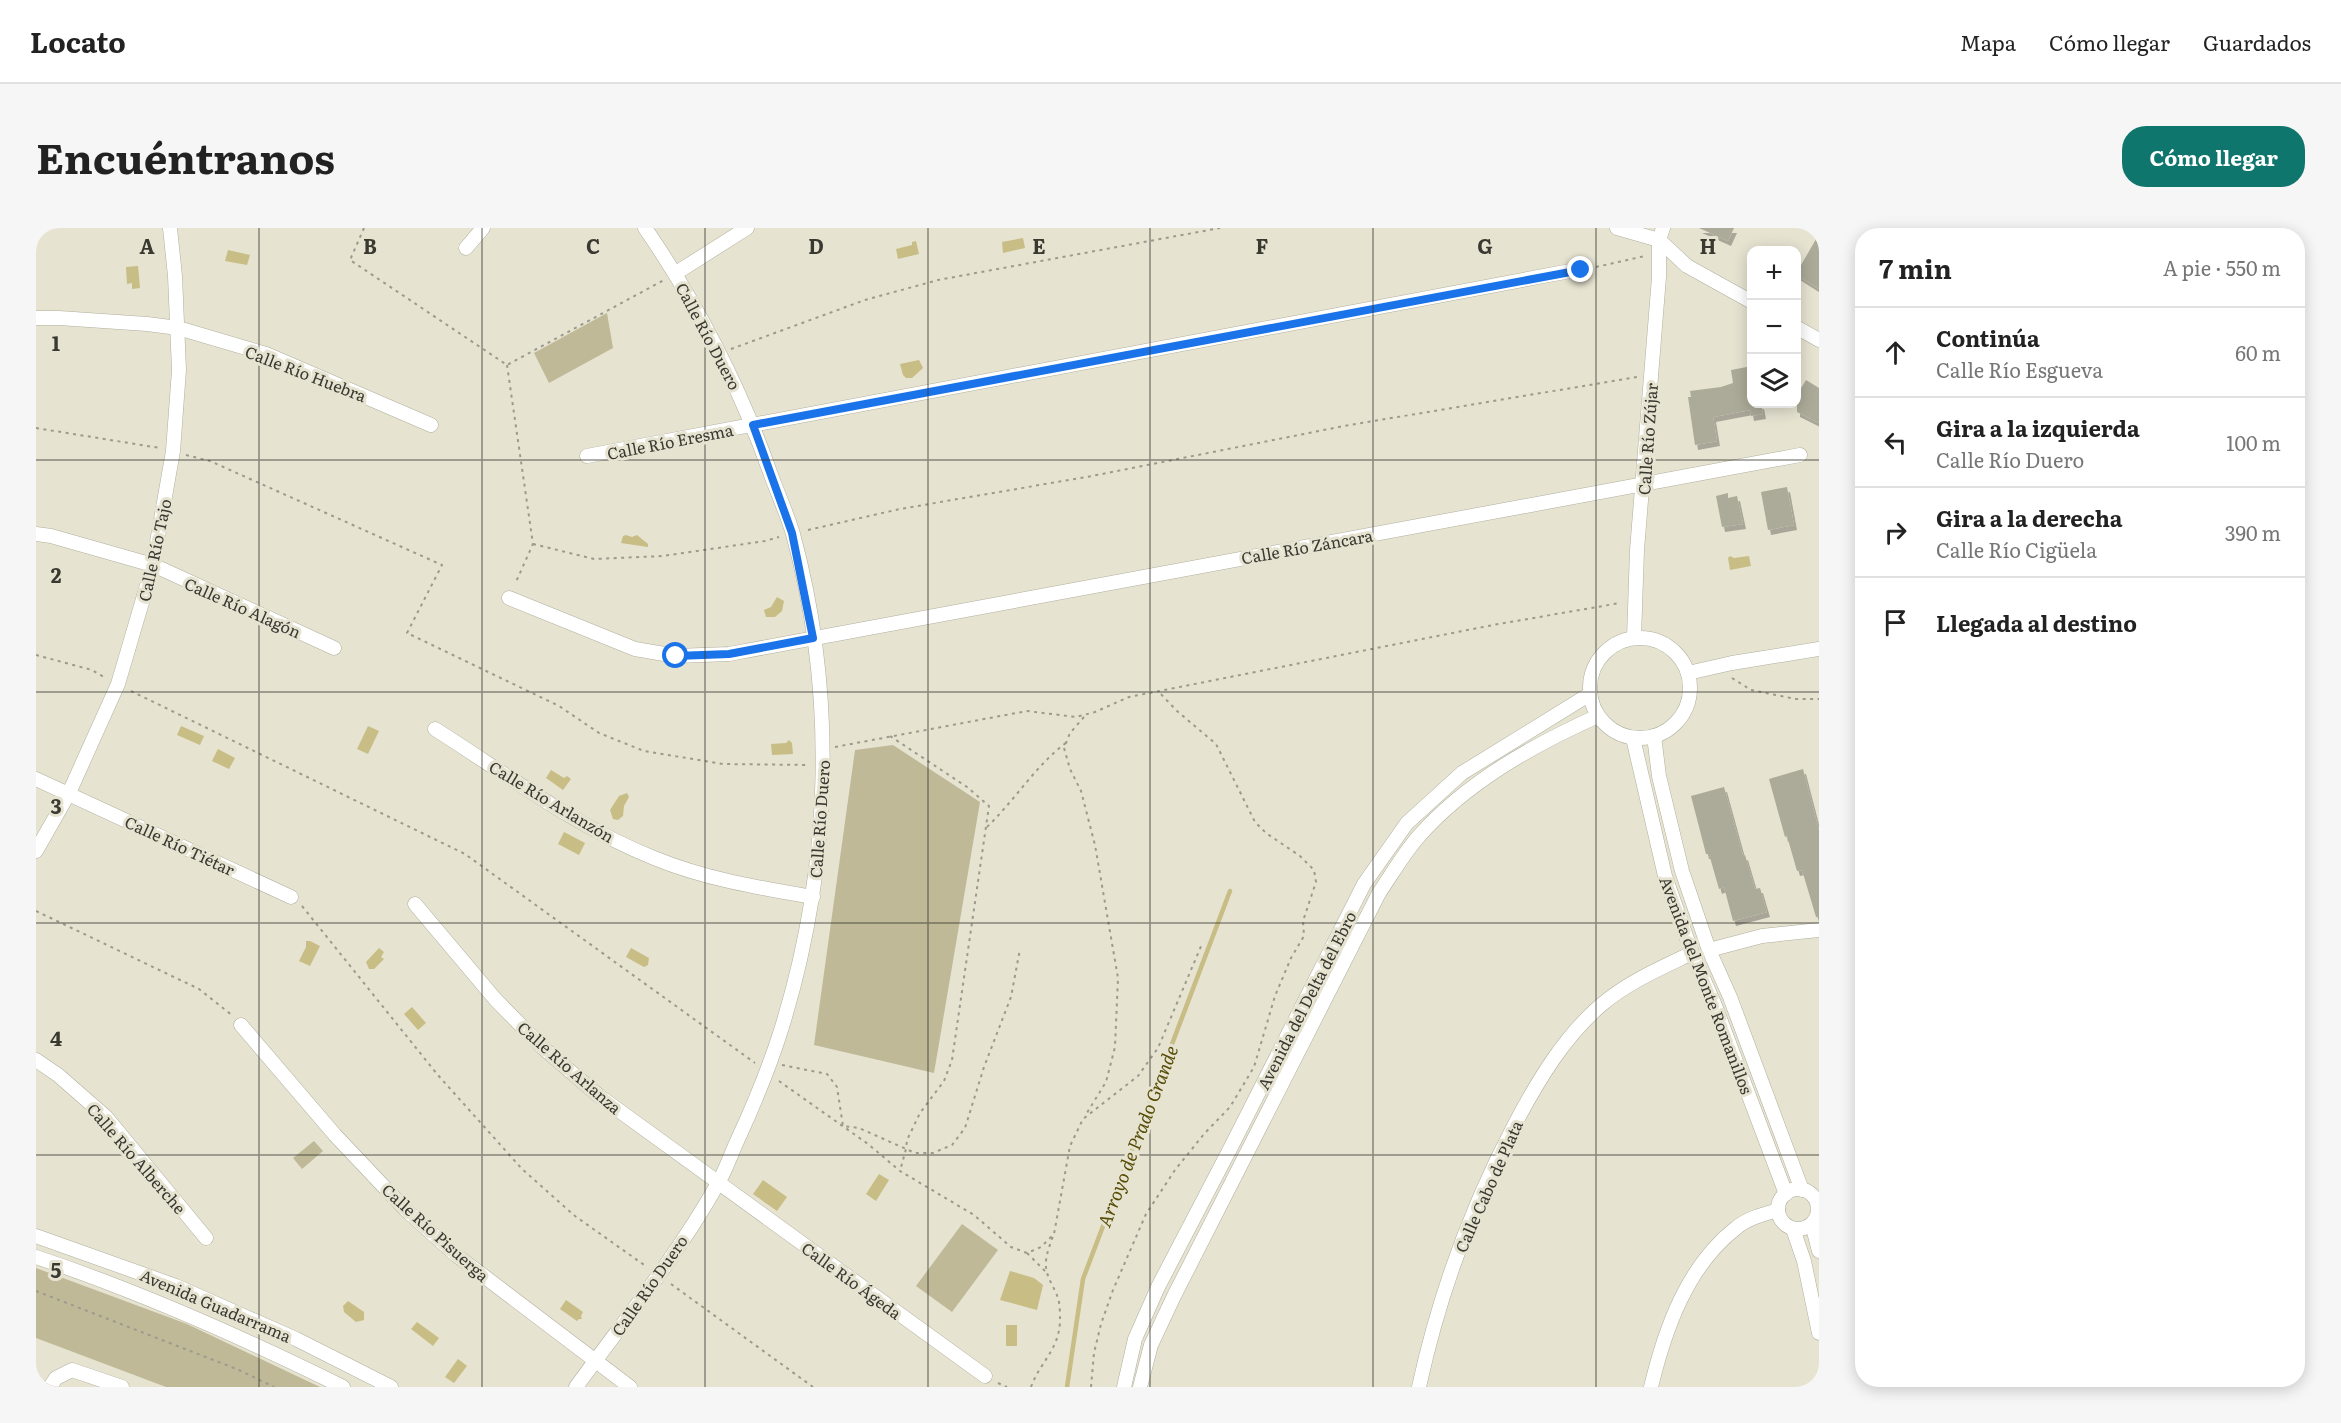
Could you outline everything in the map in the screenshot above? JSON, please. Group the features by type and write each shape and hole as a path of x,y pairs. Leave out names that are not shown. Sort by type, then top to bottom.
{"street":[{"name":"Calle Río Tajo","path":"36,851 69,793 118,684 153,565 173,451 179,370 171,228"},
{"path":"466,248 483,228"},
{"name":"Calle Río Duero","path":"576,1387 657,1275 718,1183 769,1068 795,984 813,897 824,765 820,683 792,533 753,425 720,352 676,273 645,228"},
{"path":"676,273 747,228"},
{"path":"1617,228 1661,234 1687,266 1748,300"},
{"name":"Calle Río Zújar","path":"1634,638 1637,550 1644,484 1661,234"},
{"name":"Calle Río Eresma","path":"587,456 1581,270"},
{"name":"Calle Río Huebra","path":"36,318 147,324 178,328 266,354 431,425"},
{"path":"1801,329 1819,340"},
{"name":"Calle Río Záncara","path":"509,598 635,649 676,656 729,654 1800,455"},
{"name":"Calle Río Alagón","path":"36,534 51,536 153,565 334,648"},
{"path":"1634,638 1651,639 1667,646 1680,658 1688,673 1689,699 1684,712 1666,730 1654,736 1633,738 1620,734 1598,716 1590,694 1591,679 1596,664 1605,652 1618,643 1634,638"},
{"path":"1688,673 1819,649"},
{"name":"Avenida del Delta del Ebro","path":"1124,1387 1135,1339 1158,1287 1232,1147 1364,884 1407,823 1462,773 1590,694"},
{"name":"Avenida del Delta del Ebro","path":"1140,1387 1151,1345 1174,1296 1379,893 1418,836 1472,786 1561,732 1598,716"},
{"name":"Calle Río Arlanzón","path":"435,729 572,817 645,855 690,871 742,884 813,897"},
{"name":"Avenida del Monte Romanillos","path":"1654,736 1659,776 1682,871 1709,950 1730,997 1802,1190"},
{"name":"Avenida del Monte Romanillos","path":"1633,738 1665,876 1692,953 1714,1003 1786,1194"},
{"name":"Calle Río Tiétar","path":"36,779 291,897"},
{"name":"Calle Río Arlanza","path":"416,904 495,999 542,1047 599,1096 718,1183"},
{"path":"1709,950 1762,936 1819,930"},
{"name":"Calle Cabo de Plata","path":"1419,1387 1454,1262 1495,1163 1540,1076 1567,1041 1601,1005 1645,975 1692,953"},
{"name":"Calle Río Pisuerga","path":"240,1025 335,1135 405,1209 456,1255 594,1362 630,1387"},
{"name":"Calle Río Alberche","path":"36,1059 106,1117 206,1238"},
{"name":"Calle Río Ágeda","path":"718,1183 985,1376"},
{"path":"1802,1190 1812,1195 1818,1205 1818,1212 1812,1224 1806,1228 1793,1228 1783,1222 1778,1210 1780,1201 1791,1191 1802,1190"},
{"path":"1650,1387 1658,1356 1687,1286 1707,1254 1737,1227 1755,1217 1778,1210"},
{"path":"1812,1224 1819,1251"},
{"path":"1793,1228 1804,1261 1819,1333"},
{"name":"Avenida Guadarrama","path":"36,1236 176,1286 296,1339 391,1387"},
{"name":"Avenida Guadarrama","path":"36,1257 167,1306 343,1387"},
{"path":"50,1387 56,1378 72,1370 122,1387"}],"path":[{"path":"364,228 350,260 507,365 533,544 509,598"},
{"path":"720,352 865,300 938,280 1220,228"},
{"path":"1581,270 1644,258"},
{"path":"507,365 676,273"},
{"path":"533,544 594,559 663,556 765,541 900,509 1092,476 1344,426 1652,374"},
{"path":"36,428 130,442 210,461 442,565 407,633 559,706 599,733 644,751 723,764 824,765"},
{"path":"824,749 1027,711 1076,717 1129,697 1493,624 1635,601"},
{"path":"36,655 92,670 465,854 769,1068 868,1143 900,1171 974,1215 1011,1246 1027,1253 1046,1273 1058,1299 1059,1330 1049,1358 1035,1374 1030,1387"},
{"path":"1714,667 1751,690 1796,699 1819,699"},
{"path":"1091,1387 1094,1353 1101,1324 1146,1214 1175,1170 1204,1134 1230,1107 1254,1067 1275,996 1291,958 1304,936 1304,921 1316,882 1314,870 1300,856 1266,833 1255,822 1216,744 1158,691"},
{"path":"1046,1273 1045,1261 1054,1234 1070,1146 1083,1119 1106,1082 1115,1047 1118,978 1095,845 1081,791 1070,769 1064,748 1070,733 1085,715"},
{"path":"890,736 967,787 989,806 952,1059 944,1081 920,1113 907,1140 900,1171"},
{"path":"987,827 1017,795 1050,754 1067,741"},
{"path":"291,897 305,909 438,1074 522,1169 575,1216 813,1387"},
{"path":"36,911 199,989 230,1011 240,1025"},
{"path":"1083,1119 1138,1076 1158,1048 1202,944"},
{"path":"843,1126 859,1128 915,1153 933,1153 952,1145 966,1128 984,1067 1011,997 1020,949"},
{"path":"769,1068 827,1074 837,1087 843,1126"},
{"path":"1027,1253 1041,1246 1054,1234"},
{"path":"36,1291 239,1370 274,1387"}],"shaded area":[{"path":"1023,238 1025,248 1003,253 1002,242"},
{"path":"916,241 919,254 898,259 896,249 912,245 912,242"},
{"path":"228,250 250,255 247,265 225,261"},
{"path":"138,266 140,288 132,289 132,283 127,284 126,267"},
{"path":"607,313 613,348 549,383 534,353"},
{"path":"919,360 923,368 912,378 906,378 900,364"},
{"path":"637,535 648,544 648,547 621,543 623,536 632,537"},
{"path":"1730,556 1734,558 1749,556 1751,566 1730,570 1728,558"},
{"path":"777,597 784,601 782,611 775,617 766,617 764,610 771,607"},
{"path":"181,726 204,736 200,745 177,735"},
{"path":"368,726 379,731 368,754 357,749"},
{"path":"789,740 792,743 793,754 772,755 771,744 786,743"},
{"path":"893,745 980,802 934,1073 814,1045 855,750"},
{"path":"218,749 235,758 229,769 212,761"},
{"path":"551,770 564,778 567,776 571,779 563,790 546,778"},
{"path":"627,793 629,797 624,806 623,816 618,820 613,819 610,810 619,796"},
{"path":"564,832 585,843 579,855 558,844"},
{"path":"306,941 320,946 310,966 299,961 306,947"},
{"path":"379,948 384,952 381,957 384,959 374,969 369,969 366,962"},
{"path":"631,948 649,958 648,965 644,967 626,957"},
{"path":"412,1007 426,1023 418,1030 404,1014"},
{"path":"314,1141 323,1151 302,1169 293,1158"},
{"path":"879,1174 889,1180 876,1201 866,1194"},
{"path":"763,1180 787,1197 777,1211 753,1194"},
{"path":"962,1224 998,1250 952,1312 916,1286"},
{"path":"36,1268 187,1324 320,1387 166,1387 36,1338"},
{"path":"1010,1271 1034,1278 1043,1285 1037,1310 1000,1300"},
{"path":"566,1300 583,1312 582,1319 577,1321 560,1309"},
{"path":"348,1301 364,1312 364,1320 356,1322 344,1312 343,1306"},
{"path":"417,1322 439,1338 433,1346 411,1329"},
{"path":"1006,1325 1017,1325 1017,1346 1006,1346"},
{"path":"458,1359 467,1366 454,1383 445,1377"}],"building":[{"path":"1699,228 1734,228 1728,241"},
{"path":"1819,234 1819,289 1801,278 1801,265"},
{"path":"1747,367 1747,408 1762,408 1763,414 1751,416 1750,410 1713,417 1717,441 1695,445 1688,397 1691,397 1690,391 1733,383 1731,370"},
{"path":"1806,380 1819,388 1819,423 1797,412 1797,408 1801,408 1801,388"},
{"path":"1787,487 1794,525 1768,530 1761,492"},
{"path":"1728,493 1728,498 1737,496 1743,524 1722,527 1716,496"},
{"path":"1803,769 1819,831 1819,917 1816,917 1802,870 1797,871 1769,779"},
{"path":"1724,787 1743,856 1745,855 1755,889 1760,888 1767,912 1733,921 1724,887 1719,889 1709,854 1706,854 1691,796"}],"waterway":[{"name":"Arroyo de Prado Grande","path":"1067,1387 1083,1279 1230,891"}],"route":[{"path":"676,656 729,654 813,638 792,533 753,425 1581,270"}]}
